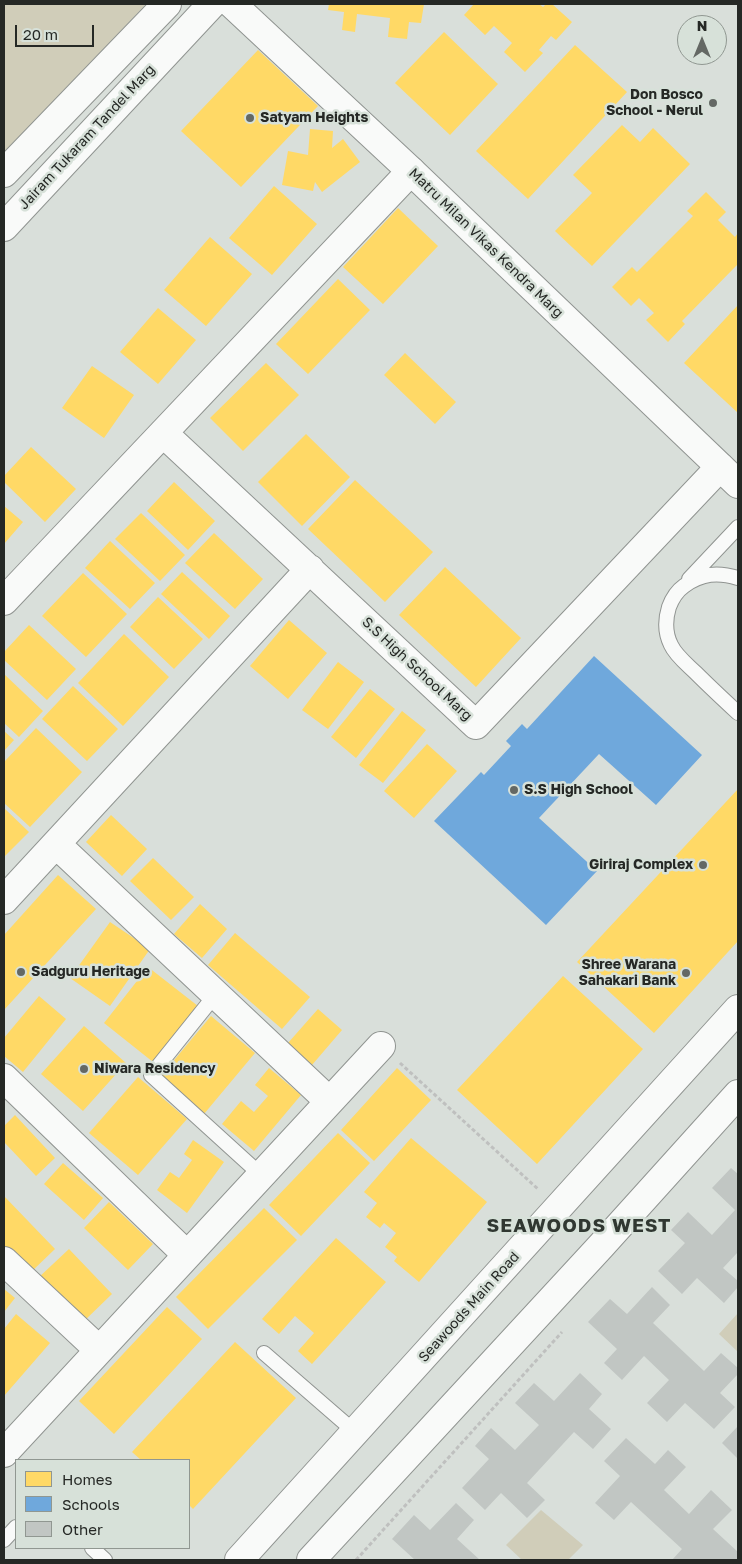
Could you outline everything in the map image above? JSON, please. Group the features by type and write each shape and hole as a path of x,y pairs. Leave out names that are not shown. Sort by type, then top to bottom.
{"street":[{"path":"4,173 167,4"},
{"name":"Jairam Tukaram Tandel Marg","path":"4,227 212,4"},
{"name":"Matru Milan Vikas Kendra Marg","path":"232,4 411,170 729,476"},
{"path":"4,601 411,170"},
{"name":"S.S High School Marg","path":"163,433 476,725 729,476"},
{"path":"4,900 310,569"},
{"path":"56,844 329,1101"},
{"name":"Seawoods Main Road","path":"239,1560 738,1009"},
{"path":"4,1453 381,1046"},
{"path":"4,1078 187,1255"},
{"path":"310,1560 601,1246 738,1094"},
{"path":"4,1261 99,1350"}],"lane":[{"path":"738,527 680,588 671,601 667,616 667,631 671,646 680,658 738,713"},
{"path":"680,588 693,579 708,574 724,574 738,578"},
{"path":"216,994 151,1076 261,1176"},
{"path":"264,1353 355,1432"},
{"path":"4,1540 15,1528"},
{"path":"93,1549 105,1560"}],"path":[{"path":"381,1046 558,1208"},
{"path":"356,1560 562,1332"}],"shaded area":[{"path":"4,4 146,4 4,158"},
{"path":"738,1313 738,1352 719,1334"},
{"path":"541,1510 583,1545 568,1560 522,1560 506,1545"}],"building: Homes":[{"path":"329,4 424,4 421,23 409,22 407,39 388,37 390,18 357,14 355,32 342,30 344,12 328,10"},
{"path":"474,4 539,4 543,7 546,4 552,4 572,22 556,40 551,36 539,50 543,53 525,72 504,52 512,43 494,26 485,35 464,15"},
{"path":"444,32 498,84 450,135 395,83"},
{"path":"575,45 627,92 528,199 476,151"},
{"name":"Satyam Heights","path":"258,50 318,106 241,187 181,131"},
{"path":"622,125 640,142 653,128 690,164 592,266 555,231 592,193 573,175"},
{"path":"310,129 333,131 332,148 343,139 360,162 322,192 315,182 313,191 282,185 288,151 308,155"},
{"path":"274,186 317,224 272,275 229,238"},
{"path":"706,192 726,212 718,220 735,237 738,233 738,267 737,265 682,321 685,324 668,342 646,320 654,313 639,298 631,306 612,287 632,267 637,272 693,216 687,211"},
{"path":"398,208 438,246 383,304 343,267"},
{"path":"210,237 252,274 206,326 164,290"},
{"path":"338,279 370,310 308,374 276,344"},
{"path":"738,305 738,413 684,363"},
{"path":"158,308 196,340 158,384 120,352"},
{"path":"405,353 456,402 435,424 384,375"},
{"path":"266,363 299,395 243,451 210,418"},
{"path":"92,366 134,395 104,438 62,408"},
{"path":"306,434 350,477 302,526 258,482"},
{"path":"31,447 76,489 45,522 4,482 4,476"},
{"path":"355,480 433,552 385,602 308,529"},
{"path":"174,482 215,521 188,550 147,511"},
{"path":"4,506 23,522 4,544"},
{"path":"141,513 185,555 160,581 115,539"},
{"path":"214,533 263,579 235,609 185,563"},
{"path":"110,541 155,583 130,609 85,568"},
{"path":"445,567 521,638 476,687 399,615"},
{"path":"182,572 230,616 209,639 161,594"},
{"path":"83,573 127,614 86,657 42,616"},
{"path":"158,597 203,639 174,669 130,627"},
{"path":"289,620 327,653 288,699 250,666"},
{"path":"29,625 76,669 47,700 4,660 4,652"},
{"path":"124,634 169,677 123,726 78,683"},
{"path":"338,662 364,682 328,729 302,710"},
{"path":"4,674 43,711 19,737 4,723"},
{"path":"73,686 118,729 87,761 42,719"},
{"path":"370,689 395,709 356,758 331,737"},
{"path":"402,711 426,730 383,783 359,765"},
{"path":"36,728 82,772 30,827 4,803 4,762"},
{"path":"4,731 14,740 4,751"},
{"path":"427,744 457,771 414,818 384,791"},
{"name":"Giriraj Complex","path":"738,789 738,941 654,1033 577,962"},
{"path":"4,808 29,832 4,857"},
{"path":"111,815 147,849 122,876 86,842"},
{"path":"153,858 194,897 171,920 130,881"},
{"name":"Sadguru Heritage","path":"58,875 96,909 4,1010 4,935"},
{"path":"200,904 227,929 202,958 174,934"},
{"path":"110,922 150,949 110,1006 70,978"},
{"path":"235,933 310,997 282,1029 208,965"},
{"path":"148,967 198,1006 153,1062 104,1023"},
{"path":"563,976 643,1049 537,1164 457,1090"},
{"path":"39,996 66,1019 23,1072 4,1056 4,1038"},
{"path":"318,1009 342,1030 312,1065 288,1043"},
{"path":"211,1016 255,1053 204,1114 160,1077"},
{"name":"Niwara Residency","path":"84,1026 126,1063 83,1111 41,1074"},
{"path":"269,1068 301,1095 254,1151 222,1124 241,1101 254,1112 268,1096 255,1085"},
{"path":"397,1068 431,1100 374,1161 341,1130"},
{"path":"138,1077 187,1119 138,1175 89,1133"},
{"path":"15,1115 55,1158 36,1176 4,1142 4,1126"},
{"path":"338,1133 370,1163 301,1236 269,1205"},
{"path":"411,1138 487,1202 419,1282 394,1261 397,1257 385,1247 396,1233 384,1223 380,1228 366,1217 377,1203 364,1192"},
{"path":"193,1140 224,1162 187,1213 157,1190 170,1172 179,1178 192,1160 184,1154"},
{"path":"63,1163 103,1198 84,1220 44,1184"},
{"path":"4,1196 55,1249 29,1274 4,1248"},
{"path":"109,1202 153,1244 128,1270 84,1228"},
{"path":"264,1208 297,1240 208,1329 176,1297"},
{"path":"336,1238 386,1282 312,1364 298,1351 314,1333 295,1316 279,1334 262,1319"},
{"path":"69,1249 112,1294 81,1324 37,1279"},
{"path":"4,1289 15,1298 4,1312"},
{"path":"167,1307 202,1339 114,1434 79,1401"},
{"path":"16,1314 50,1343 4,1396 4,1329"},
{"path":"235,1342 296,1398 193,1509 190,1506 190,1459 140,1459 132,1452"}],"building: Schools":[{"name":"S.S High School","path":"594,656 702,755 656,805 599,754 539,818 597,871 546,925 434,821 481,772 484,775 511,746 506,741 522,724 527,729"}],"building: Other":[{"path":"731,1168 738,1174 738,1252 723,1268 738,1281 738,1287 724,1303 697,1278 682,1294 658,1271 685,1243 671,1230 688,1212 712,1235 735,1210 712,1188"},
{"path":"652,1287 670,1305 653,1323 704,1371 721,1353 738,1368 738,1374 720,1393 735,1407 714,1429 685,1403 667,1422 647,1403 669,1380 644,1356 622,1380 604,1363 617,1349 588,1322 610,1299 627,1314"},
{"path":"580,1373 602,1394 589,1409 611,1429 593,1449 574,1432 527,1483 545,1500 527,1518 501,1493 485,1510 462,1488 489,1459 475,1446 491,1428 515,1450 539,1425 515,1403 534,1383 554,1401"},
{"path":"738,1426 738,1459 722,1443"},
{"path":"626,1438 655,1464 668,1450 686,1467 664,1490 689,1514 711,1490 732,1510 713,1529 738,1552 736,1560 672,1560 682,1549 631,1502 614,1520 595,1503 620,1476 604,1461"},
{"path":"456,1503 474,1520 457,1539 480,1560 415,1560 392,1539 414,1515 430,1530"}],"place":[{"name":"Don Bosco School - Nerul","path":"713,103"},
{"name":"Satyam Heights","path":"250,118"},
{"name":"S.S High School","path":"514,790"},
{"name":"Giriraj Complex","path":"703,865"},
{"name":"Sadguru Heritage","path":"21,972"},
{"name":"Shree Warana Sahakari Bank","path":"686,973"},
{"name":"Niwara Residency","path":"84,1069"}],"district":[{"name":"SEAWOODS WEST","path":"579,1226"}]}
